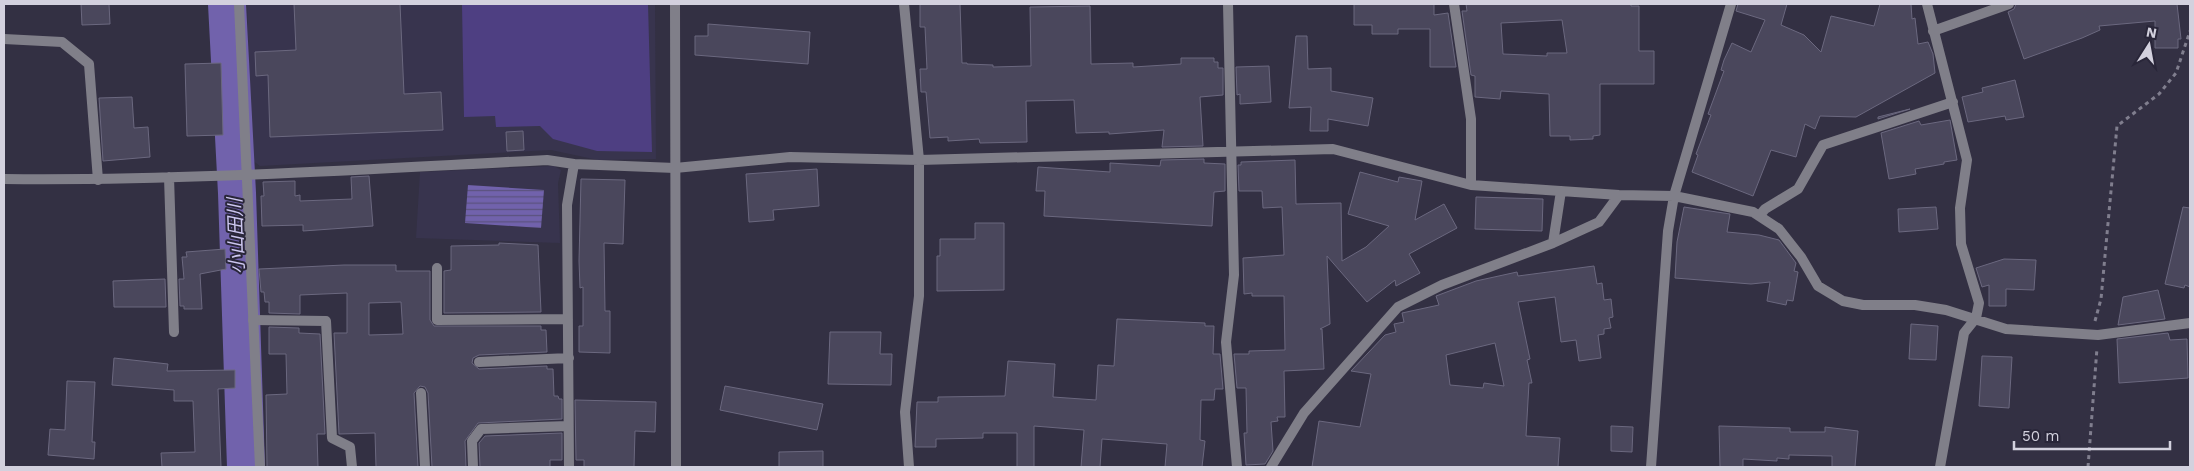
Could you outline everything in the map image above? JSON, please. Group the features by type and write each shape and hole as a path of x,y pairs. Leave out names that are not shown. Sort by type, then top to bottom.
{"street":[{"path":"239,4 260,467"},
{"path":"675,4 676,467"},
{"path":"904,4 919,160 919,296 905,412 909,467"},
{"path":"1228,4 1233,151 1234,275 1226,342 1237,467"},
{"path":"1454,4 1472,118 1472,185"},
{"path":"1651,467 1668,231 1674,196 1731,4"},
{"path":"1927,4 1932,31 1953,102 1967,160 1960,208 1961,244 1979,303 1976,318 1964,333 1940,467"},
{"path":"1932,31 2008,4"},
{"path":"4,39 62,42 89,64 98,180"},
{"path":"1760,215 1765,209 1798,189 1823,145 1953,102"},
{"path":"4,179 98,180 169,178 547,160 574,164 675,168 790,157 919,160 1333,149 1472,185 1619,195 1674,196 1753,212 1779,229 1801,257 1818,286 1843,301 1863,305 1915,305 1946,310 2006,329 2098,335 2190,323"},
{"path":"569,467 567,205 574,164"},
{"path":"169,178 174,332"},
{"path":"1553,243 1560,191"},
{"path":"1271,467 1304,413 1398,307 1442,285 1553,243 1599,222 1619,195"},
{"path":"437,268 437,320 568,319"},
{"path":"253,320 326,321 332,438 350,447 352,467"},
{"path":"479,362 568,358"},
{"path":"421,393 426,467"},
{"path":"473,467 472,441 481,429 568,426"}],"path":[{"path":"2088,467 2098,335 2094,326 2101,299 2117,126 2159,94 2176,73 2190,30"}],"shaded area":[{"path":"247,4 655,4 656,159 598,160 551,150 260,166 252,160"},
{"path":"462,4 648,4 652,152 597,151 553,139 540,126 496,127 495,116 464,117"},
{"path":"554,166 561,170 558,183 560,243 416,238 420,172"},
{"path":"468,185 544,190 541,228 465,223"}],"building":[{"path":"81,4 109,4 110,24 82,25"},
{"path":"294,4 400,4 404,94 441,92 443,130 270,137 268,75 256,76 255,52 296,50"},
{"path":"920,4 960,4 962,63 967,64 993,65 993,67 1031,66 1030,7 1090,6 1091,64 1133,63 1133,67 1181,64 1181,58 1214,58 1214,62 1218,62 1218,68 1223,68 1223,95 1200,97 1203,146 1162,147 1164,130 1109,134 1109,132 1076,133 1074,100 1026,101 1027,142 980,143 979,139 948,141 948,137 930,138 926,92 921,92 920,69 927,69 925,27 920,27"},
{"path":"1354,4 1434,4 1434,15 1448,13 1456,67 1430,67 1430,29 1398,29 1398,34 1372,34 1372,25 1354,25"},
{"path":"1466,4 1631,4 1631,6 1639,6 1639,51 1654,51 1654,84 1600,84 1600,135 1593,136 1593,139 1570,140 1570,136 1550,136 1549,94 1501,91 1500,99 1475,97 1475,76 1471,75 1462,11 1467,11","holes":["1562,20 1567,53 1547,53 1547,56 1503,54 1501,23"]},
{"path":"1738,4 1787,4 1781,25 1804,35 1821,52 1831,16 1874,26 1880,4 1911,4 1912,19 1915,18 1918,44 1928,42 1933,54 1935,73 1856,117 1820,116 1815,129 1805,124 1796,157 1771,150 1753,196 1692,172 1698,155 1696,154 1711,115 1708,114 1724,71 1721,70 1724,60 1732,43 1751,52 1765,20 1736,11"},
{"path":"2016,4 2177,4 2181,39 2178,39 2178,48 2155,48 2155,21 2099,26 2100,30 2082,38 2024,59 2008,12 2014,9"},
{"path":"708,24 810,32 808,64 695,55 695,36 708,36"},
{"path":"1296,36 1307,36 1308,69 1331,68 1331,91 1373,98 1368,126 1328,119 1328,131 1310,131 1311,107 1289,108"},
{"path":"221,63 223,135 187,136 185,64"},
{"path":"1269,66 1271,102 1240,104 1240,94 1237,95 1236,67"},
{"path":"2015,80 2024,117 2006,120 2005,116 1968,122 1962,97 1983,92 1982,88"},
{"path":"132,97 134,128 148,127 150,157 103,161 99,98"},
{"path":"1910,109 1878,119 1878,117"},
{"path":"1950,120 1957,160 1915,169 1916,174 1889,179 1881,133 1919,121 1921,125"},
{"path":"523,131 524,150 507,151 506,132"},
{"path":"1204,159 1204,163 1225,164 1225,191 1214,192 1212,226 1044,216 1045,191 1036,191 1038,167 1110,172 1110,163 1160,166 1161,160"},
{"path":"1295,160 1296,204 1341,203 1342,261 1366,247 1389,226 1348,214 1360,172 1398,182 1399,177 1422,181 1415,220 1444,204 1457,228 1409,254 1420,273 1396,286 1395,280 1367,302 1327,256 1330,324 1320,329 1322,329 1324,369 1284,371 1285,417 1277,417 1278,421 1271,422 1273,451 1265,464 1246,465 1244,433 1247,433 1246,388 1237,388 1234,354 1249,354 1249,351 1285,350 1284,296 1252,296 1252,293 1244,294 1243,258 1284,255 1282,207 1263,208 1262,191 1239,191 1238,165 1241,165 1241,162"},
{"path":"817,169 819,206 773,210 774,220 749,222 746,174"},
{"path":"369,176 373,226 303,231 303,225 262,226 261,196 264,196 263,182 295,181 295,196 300,195 300,201 352,199 351,177"},
{"path":"581,179 625,180 623,244 604,243 605,311 610,311 610,353 579,352 579,326 583,326 583,287 580,288 579,261"},
{"path":"1476,197 1543,199 1542,231 1475,229"},
{"path":"1684,207 1730,214 1727,232 1759,235 1779,240 1796,263 1794,271 1798,272 1793,301 1787,300 1786,305 1767,301 1770,282 1751,284 1675,278 1677,242"},
{"path":"1936,207 1938,229 1899,232 1898,209"},
{"path":"2183,207 2190,208 2190,287 2185,285 2184,288 2165,284"},
{"path":"975,223 1004,223 1004,290 937,291 937,256 940,256 940,239 975,239"},
{"path":"499,243 538,245 541,312 444,313 444,271 451,270 451,246 499,245"},
{"path":"225,249 226,269 200,274 202,309 184,309 184,306 180,306 179,279 184,279 182,257 187,257 186,252"},
{"path":"2004,259 2036,260 2034,290 2006,289 2006,306 1989,306 1989,285 1982,287 1976,268"},
{"path":"344,265 396,265 396,271 430,271 430,320 434,326 541,326 541,330 546,330 547,352 479,355 473,358 472,363 479,369 547,366 547,369 553,369 554,396 562,399 562,419 478,423 465,441 466,467 432,467 428,393 425,387 420,386 414,393 418,467 376,467 375,433 339,434 334,333 347,333 347,293 300,295 300,314 269,313 269,302 265,302 264,292 261,292 259,269","holes":["401,302 403,334 369,335 369,303"]},
{"path":"1594,266 1597,284 1602,283 1604,300 1611,299 1613,317 1609,318 1611,328 1604,329 1604,334 1598,335 1601,358 1579,361 1576,340 1561,342 1555,297 1518,302 1530,359 1527,360 1532,383 1529,383 1526,436 1560,438 1558,467 1312,467 1319,421 1360,427 1371,374 1351,371 1385,335 1396,332 1394,324 1404,322 1402,313 1439,305 1436,296 1476,281 1517,272 1518,276","holes":["1495,343 1504,386 1484,383 1483,388 1450,385 1446,355"]},
{"path":"165,279 166,307 114,307 113,281"},
{"path":"2158,290 2165,319 2118,325 2123,297"},
{"path":"1117,319 1205,323 1205,326 1214,326 1213,354 1220,354 1223,389 1215,389 1214,400 1201,400 1200,440 1205,441 1202,467 1165,467 1167,444 1102,439 1100,467 1081,467 1084,430 1034,426 1034,467 1017,467 1017,433 983,433 983,438 936,439 936,447 915,447 917,402 938,402 938,397 1005,396 1008,361 1055,364 1053,397 1096,400 1098,365 1114,366"},
{"path":"1911,324 1938,326 1936,360 1909,359"},
{"path":"269,327 299,328 299,333 320,334 325,434 317,434 318,467 267,467 266,395 287,394 286,354 269,354"},
{"path":"830,332 881,332 880,354 892,354 891,385 828,384"},
{"path":"2168,333 2170,340 2187,339 2188,378 2119,383 2117,339"},
{"path":"1982,356 2012,357 2009,408 1979,406"},
{"path":"114,358 168,364 167,371 235,370 235,388 218,389 221,467 162,467 161,453 195,452 193,401 174,401 174,390 112,385"},
{"path":"67,381 95,382 92,442 95,442 94,459 48,455 50,429 65,430"},
{"path":"725,386 823,404 817,430 720,410"},
{"path":"575,400 656,402 655,432 635,431 634,467 584,467 584,460 576,460"},
{"path":"1611,426 1633,427 1632,452 1611,451"},
{"path":"1719,426 1790,428 1790,432 1825,432 1825,427 1858,431 1855,467 1832,467 1832,456 1789,455 1789,459 1777,458 1777,461 1743,459 1743,467 1720,467"},
{"path":"562,433 562,460 550,460 550,467 480,467 479,443 485,436"},
{"path":"823,451 823,467 779,467 779,452"}],"waterway":[{"name":"小山田川","path":"227,4 237,193 246,467"}]}
